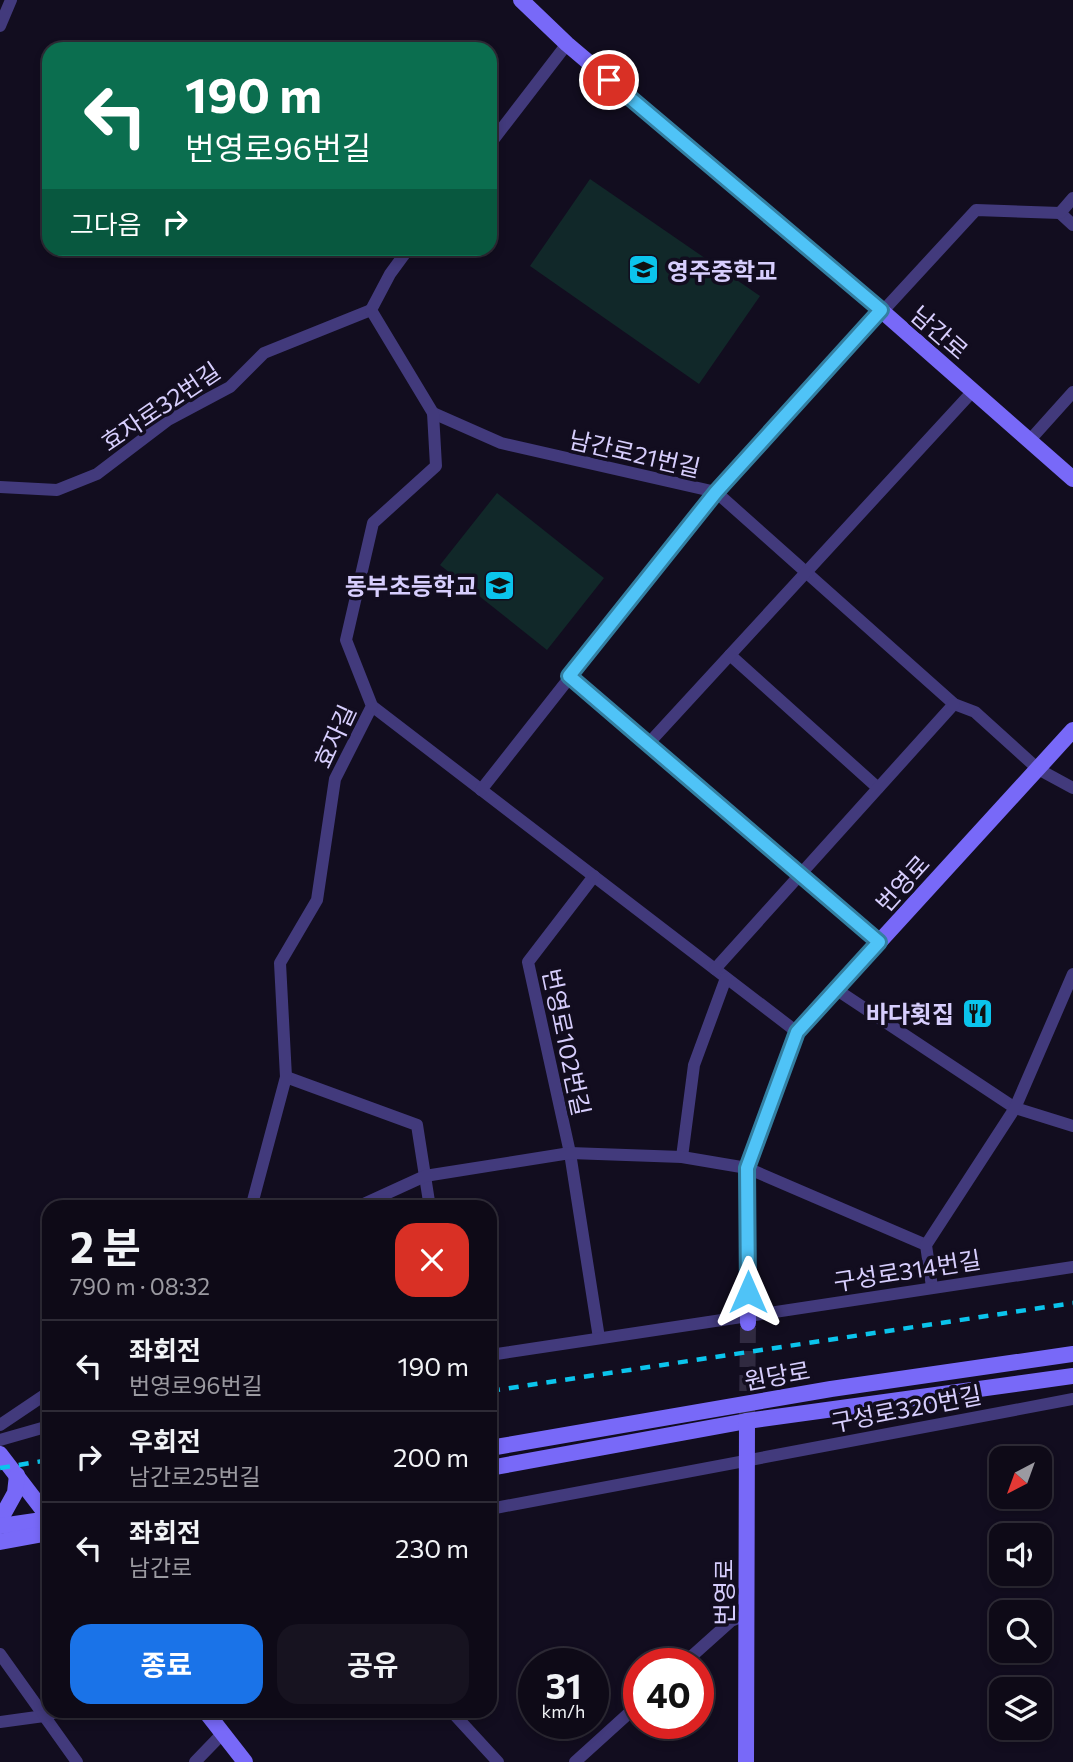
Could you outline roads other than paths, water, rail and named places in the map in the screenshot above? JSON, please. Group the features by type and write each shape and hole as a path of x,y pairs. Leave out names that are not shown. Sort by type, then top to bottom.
{"main road":[{"name":"남간로","path":"521,0 567,44 881,310 1073,479"},
{"name":"번영로","path":"748,1320 747,1168 797,1032 1073,730"},
{"name":"원당로","path":"497,1447 831,1389 1073,1354"},
{"name":"원당로","path":"497,1467 747,1421 1073,1376"},
{"name":"번영로","path":"746,1762 747,1421"},
{"path":"0,1454 42,1509"},
{"path":"0,1520 15,1493 17,1475"},
{"path":"0,1526 42,1519"},
{"path":"0,1542 42,1534"},
{"path":"210,1718 245,1762"}],"street":[{"path":"0,26 11,0"},
{"path":"497,135 567,44"},
{"path":"1060,213 1073,198"},
{"path":"481,790 716,492 976,210 1060,213 1073,225"},
{"path":"371,310 403,256"},
{"name":"효자길","path":"253,1200 286,1077 280,963 317,900 335,779 372,706 346,640 373,523 436,466 433,413 371,310"},
{"name":"효자로32번길","path":"0,487 57,490 97,474 167,420 230,387 264,353 371,310"},
{"path":"648,744 973,391"},
{"path":"1029,441 1073,392"},
{"name":"남간로21번길","path":"433,413 501,443 716,492 954,704 975,712 1038,769 1073,788"},
{"path":"730,655 878,788"},
{"path":"569,676 879,942"},
{"path":"715,969 954,704"},
{"path":"372,706 797,1032"},
{"name":"번영로102번길","path":"594,876 528,962 570,1153 598,1338"},
{"path":"932,1287 926,1245 1015,1108 1073,974"},
{"path":"682,1157 694,1065 726,978"},
{"path":"837,990 1015,1108 1073,1126"},
{"path":"286,1077 416,1125 429,1200"},
{"path":"372,1200 425,1176 570,1153 682,1157 747,1168 926,1245"},
{"name":"구성로314번길","path":"497,1354 598,1338 748,1320 932,1287 1073,1266"},
{"path":"0,1425 42,1397"},
{"name":"구성로320번길","path":"497,1508 1073,1399"},
{"path":"0,1440 42,1428"},
{"path":"700,1648 730,1621 746,1615"},
{"path":"0,1654 42,1704"},
{"path":"0,1721 42,1715"},
{"path":"52,1718 77,1762"},
{"path":"458,1718 498,1762"},
{"path":"575,1762 623,1718"},
{"path":"195,1762 223,1733"}],"tunnel":[{"path":"747,1415 748,1323"}],"railway":[{"path":"497,1390 1073,1303"},
{"path":"0,1468 42,1461"}],"place":[{"name":"영주중학교","path":"644,270"},
{"name":"동부초등학교","path":"500,585"},
{"name":"바다횟집","path":"977,1013"}]}
